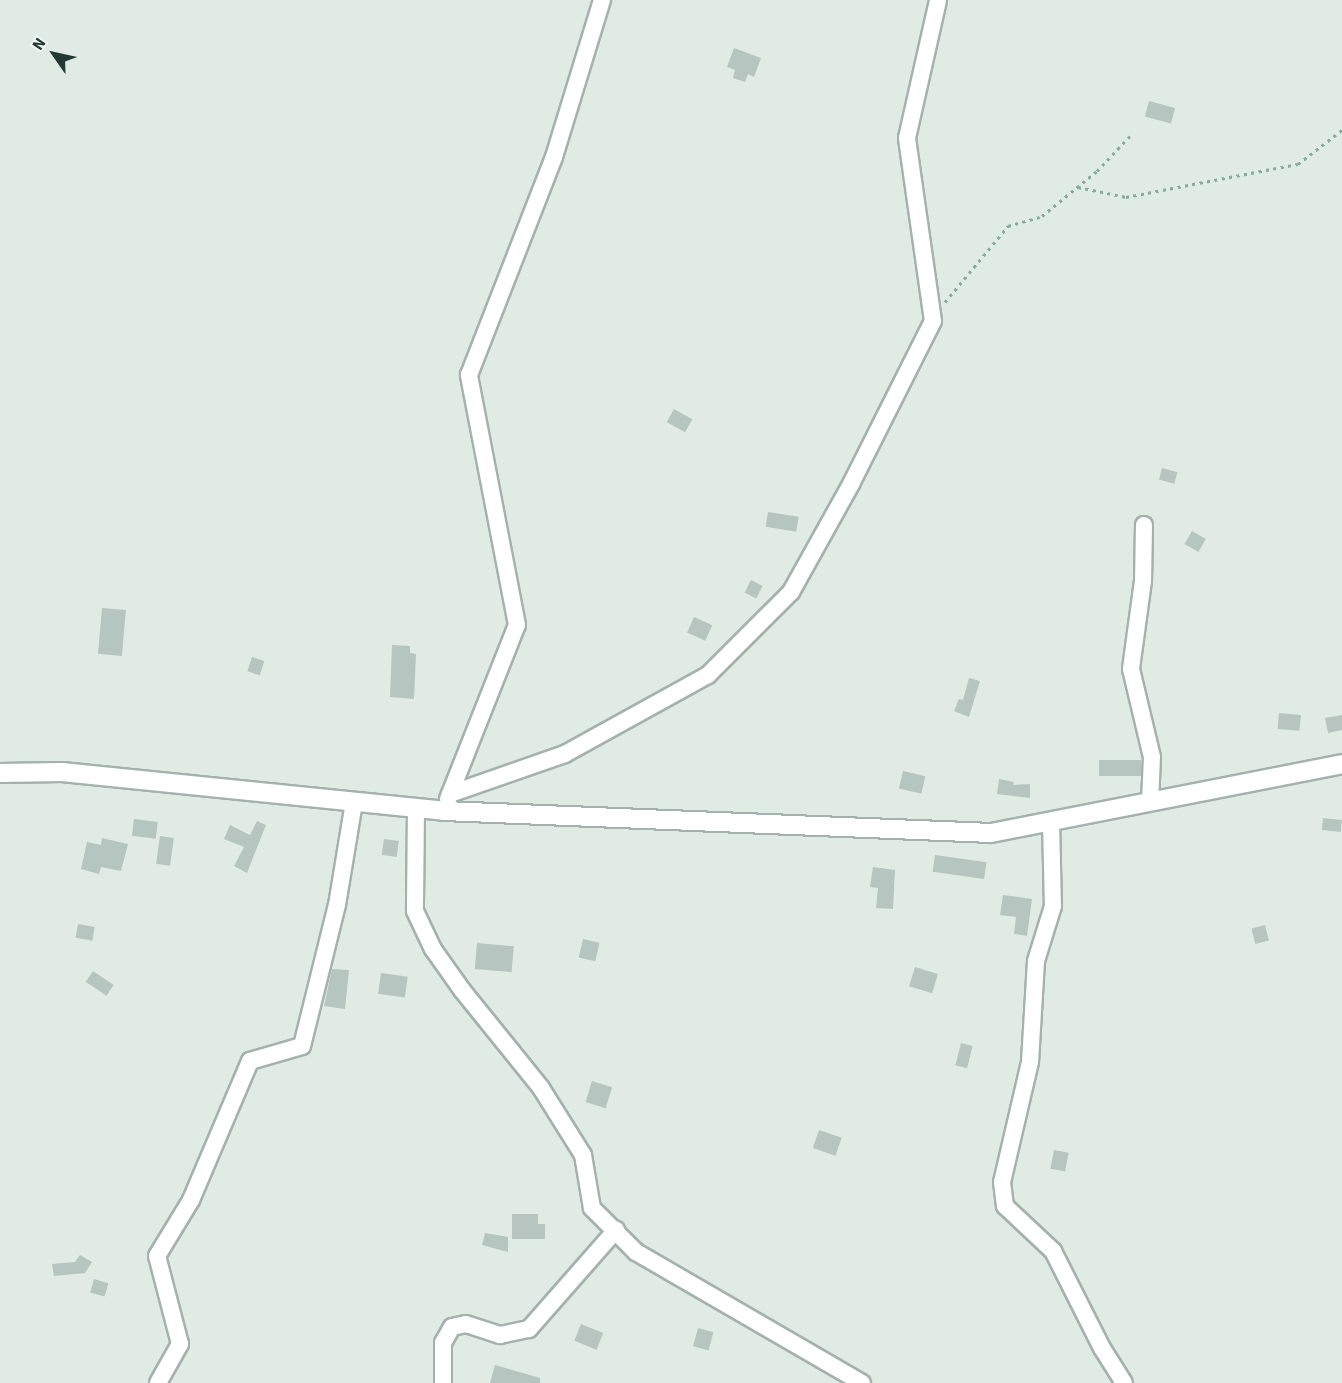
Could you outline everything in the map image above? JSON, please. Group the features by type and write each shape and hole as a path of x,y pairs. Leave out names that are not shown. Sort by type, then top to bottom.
{"street":[{"path":"444,811 517,625 469,375 554,157 602,0"},
{"path":"450,794 565,754 708,675 791,592 851,484 932,317 907,138 938,0"},
{"path":"1144,525 1143,581 1131,669 1152,758 1150,802"},
{"path":"0,773 62,772 444,811 991,833 1342,764"},
{"path":"158,1383 180,1344 157,1256 191,1200 250,1061 302,1046 337,905 354,802"},
{"path":"416,809 415,911 433,949 456,982 541,1088 584,1155 592,1208 636,1252 852,1380"},
{"path":"1051,821 1053,906 1036,961 1030,1062 1002,1182 1005,1206 1053,1251 1106,1355 1124,1383"},
{"path":"443,1383 443,1343 452,1327 466,1324 500,1335 529,1329 616,1230"}],"path":[{"path":"1078,187 1126,197 1298,164 1342,130"},
{"path":"932,317 1008,226 1042,216 1078,187 1130,136"}],"building":[{"path":"734,48 761,58 754,77 748,74 745,82 733,78 735,70 727,67"},
{"path":"1149,101 1175,108 1171,123 1145,116"},
{"path":"674,409 692,419 685,432 667,422"},
{"path":"1162,468 1177,472 1174,484 1159,480"},
{"path":"768,512 799,517 796,532 766,527"},
{"path":"1192,531 1206,539 1198,552 1184,544"},
{"path":"751,580 763,586 756,598 745,592"},
{"path":"102,608 126,610 122,656 98,654"},
{"path":"694,617 712,625 705,641 687,633"},
{"path":"392,645 410,646 410,653 416,654 414,699 390,697"},
{"path":"252,657 264,661 260,675 247,671"},
{"path":"969,678 980,681 969,717 954,711 959,699 963,700"},
{"path":"1279,713 1301,715 1300,731 1278,729"},
{"path":"1342,715 1342,730 1328,733 1325,718"},
{"path":"1099,760 1141,760 1141,776 1099,776"},
{"path":"903,771 925,776 921,794 899,789"},
{"path":"999,779 1014,782 1013,785 1030,784 1030,798 997,794"},
{"path":"1323,818 1342,820 1341,832 1322,830"},
{"path":"134,819 158,822 156,839 132,836"},
{"path":"257,821 266,825 247,873 234,866 244,847 224,839 230,825 250,835"},
{"path":"160,836 174,838 170,866 156,864"},
{"path":"102,838 128,844 121,871 101,867 99,874 81,869 87,842 101,845"},
{"path":"384,839 399,841 397,857 382,855"},
{"path":"935,855 986,862 984,879 933,872"},
{"path":"873,867 895,870 893,909 876,908 878,888 870,887"},
{"path":"1003,895 1032,899 1027,936 1014,934 1016,917 1000,915"},
{"path":"78,924 95,927 92,941 76,938"},
{"path":"1265,925 1269,941 1255,944 1251,928"},
{"path":"583,939 600,943 595,961 579,958"},
{"path":"477,943 514,946 512,972 475,969"},
{"path":"915,967 938,974 932,993 909,986"},
{"path":"332,969 349,970 345,1009 324,1006"},
{"path":"93,971 114,985 106,996 86,982"},
{"path":"381,973 408,977 405,998 378,994"},
{"path":"961,1043 973,1046 967,1068 955,1065"},
{"path":"592,1081 612,1087 606,1108 586,1102"},
{"path":"819,1130 842,1138 836,1156 813,1148"},
{"path":"1054,1150 1069,1153 1065,1172 1050,1169"},
{"path":"512,1214 538,1214 538,1224 545,1224 545,1239 512,1239"},
{"path":"485,1233 508,1237 508,1252 482,1245"},
{"path":"80,1255 92,1262 85,1273 54,1276 52,1264 75,1262"},
{"path":"94,1279 108,1283 105,1297 90,1292"},
{"path":"581,1324 603,1333 597,1350 574,1341"},
{"path":"698,1328 713,1332 709,1350 693,1346"},
{"path":"495,1365 540,1378 540,1383 490,1383"}]}
